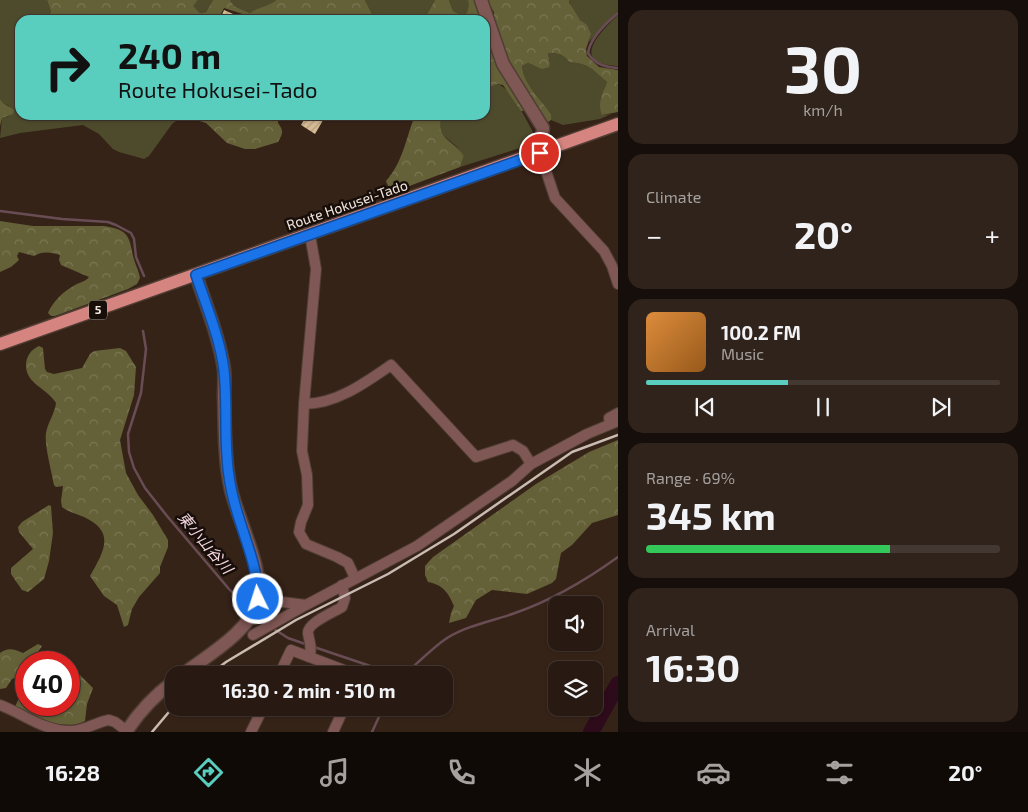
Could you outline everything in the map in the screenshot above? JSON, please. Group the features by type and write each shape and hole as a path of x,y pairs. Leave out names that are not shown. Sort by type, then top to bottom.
{"main road":[{"name":"Route Hokusei-Tado","path":"0,344 618,124"}],"street":[{"path":"481,0 486,15"},
{"path":"490,26 503,64 543,128 540,153 555,198 604,251 612,266 618,284"},
{"path":"310,234 316,269 304,404 302,451 307,475 308,505 299,532 306,544 348,563 355,578"},
{"path":"194,666 236,634 248,622 257,603 258,583 255,566 231,490 227,466 224,370 213,325 196,275"},
{"path":"304,404 318,404 339,397 391,365 476,457 513,445 523,451 531,464"},
{"path":"258,632 417,546 512,480 531,464 614,422 609,418 618,412"},
{"path":"310,655 310,641 307,631 309,627 323,617 342,607 345,598 342,585"},
{"path":"257,603 306,605"},
{"path":"283,666 291,650 310,655 336,666"},
{"path":"0,705 40,726 58,731 75,731 110,720 122,730 165,688"},
{"path":"251,732 259,716"},
{"path":"333,732 340,716"}],"shaded area":[{"path":"0,0 47,0 51,12 49,15 15,15 15,120 177,120 172,124 149,156 144,159 113,149 99,134 83,125 20,133 0,138 2,118 9,116 9,106 0,99"},
{"path":"198,0 213,0 206,12 200,13 192,6"},
{"path":"230,0 276,0 250,13 234,6"},
{"path":"365,0 435,0 427,15 371,15"},
{"path":"449,0 468,0 470,4 467,13 461,15 453,11"},
{"path":"569,0 618,0 618,11 589,42 589,29 577,16"},
{"path":"618,15 618,66 603,64 595,60 591,54 592,46 603,30"},
{"path":"548,53 560,55 569,62 586,66 594,70 607,82 604,90 602,115 611,114 600,119 563,125 551,120 551,114 526,79 522,66 528,63 535,66 550,63"},
{"path":"497,84 508,91 533,132 523,147 460,167 464,156 440,130 441,120 490,120 490,88"}],"green space":[{"path":"47,0 198,0 193,6 200,13 206,12 213,0 230,0 234,6 250,13 276,0 365,0 371,15 246,15 224,8 220,15 49,15 51,12"},
{"path":"435,0 449,0 453,11 461,15 427,15"},
{"path":"468,0 477,0 480,15 461,15 467,13"},
{"path":"487,0 569,0 580,20 587,25 591,34 586,49 587,56 599,67 618,70 618,112 602,115 600,102 607,82 594,70 582,64 569,62 560,54 548,53 549,67 542,69 528,63 522,66 529,86 551,114 551,120 548,122 507,62 494,25 494,12"},
{"path":"490,48 524,107 524,111 521,111 503,85 497,84 490,88"},
{"path":"0,99 14,110 13,114 2,118 0,126"},
{"path":"196,120 278,120 282,134 278,142 255,149 245,149 227,143 206,123"},
{"path":"413,120 441,120 440,129 442,134 464,156 460,167 396,191 386,181 400,158"},
{"path":"0,221 33,226 104,226 118,229 126,234 128,238 140,278 137,284 128,289 51,316 48,313 59,297 71,287 89,277 61,265 60,255 50,253 40,253 34,256 19,252 17,256 19,260 11,267 0,272"},
{"path":"39,346 43,348 45,369 47,372 54,374 82,368 90,354 94,351 120,348 126,351 136,367 134,395 120,440 126,473 138,495 168,540 168,547 160,567 160,573 139,597 132,609 128,625 124,627 117,605 104,596 90,576 103,550 104,536 94,523 62,507 63,486 56,487 54,485 47,451 46,433 56,403 29,376 26,364 28,355"},
{"path":"618,440 618,515 592,523 572,545 561,553 556,579 552,583 527,594 492,590 476,600 466,618 449,623 454,606 452,601 441,587 428,582 425,575 425,566 433,557 536,484 589,452"},
{"path":"49,505 51,506 53,533 49,561 44,579 28,592 22,590 11,574 11,568 33,549 19,532 18,527 22,522"},
{"path":"38,644 42,646 39,651 26,651"},
{"path":"11,649 19,651 15,651 15,678 6,688 0,689 0,653"},
{"path":"80,675 93,688 87,704 85,721 68,725 34,716 80,716"}],"building":[{"path":"224,10 236,15 222,15"},
{"path":"304,120 323,120 315,134 301,125"}],"waterway":[{"name":"東小山谷川","path":"618,13 595,36 588,53 601,65 618,68"},
{"name":"東小山谷川","path":"0,211 62,219 108,222 116,225 131,233 134,239 136,257 144,276"},
{"name":"東小山谷川","path":"143,331 146,349 141,393 128,434 129,452 134,468 145,488 167,516 249,610"},
{"path":"414,666 447,638 472,626 515,613 556,596 594,574 618,557"},
{"name":"東小山谷川","path":"255,615 266,624"},
{"name":"東小山谷川","path":"271,627 288,638 308,645"},
{"name":"東小山谷川","path":"314,647 370,666"},
{"path":"591,732 618,684"},
{"path":"372,732 379,716"}],"railway":[{"path":"221,666 296,620 388,574 454,534 572,452 618,435"},
{"path":"152,732 166,716"}],"route":[{"path":"258,599 255,566 231,490 226,458 224,370 213,325 196,275 278,244 323,230 540,153"}]}
